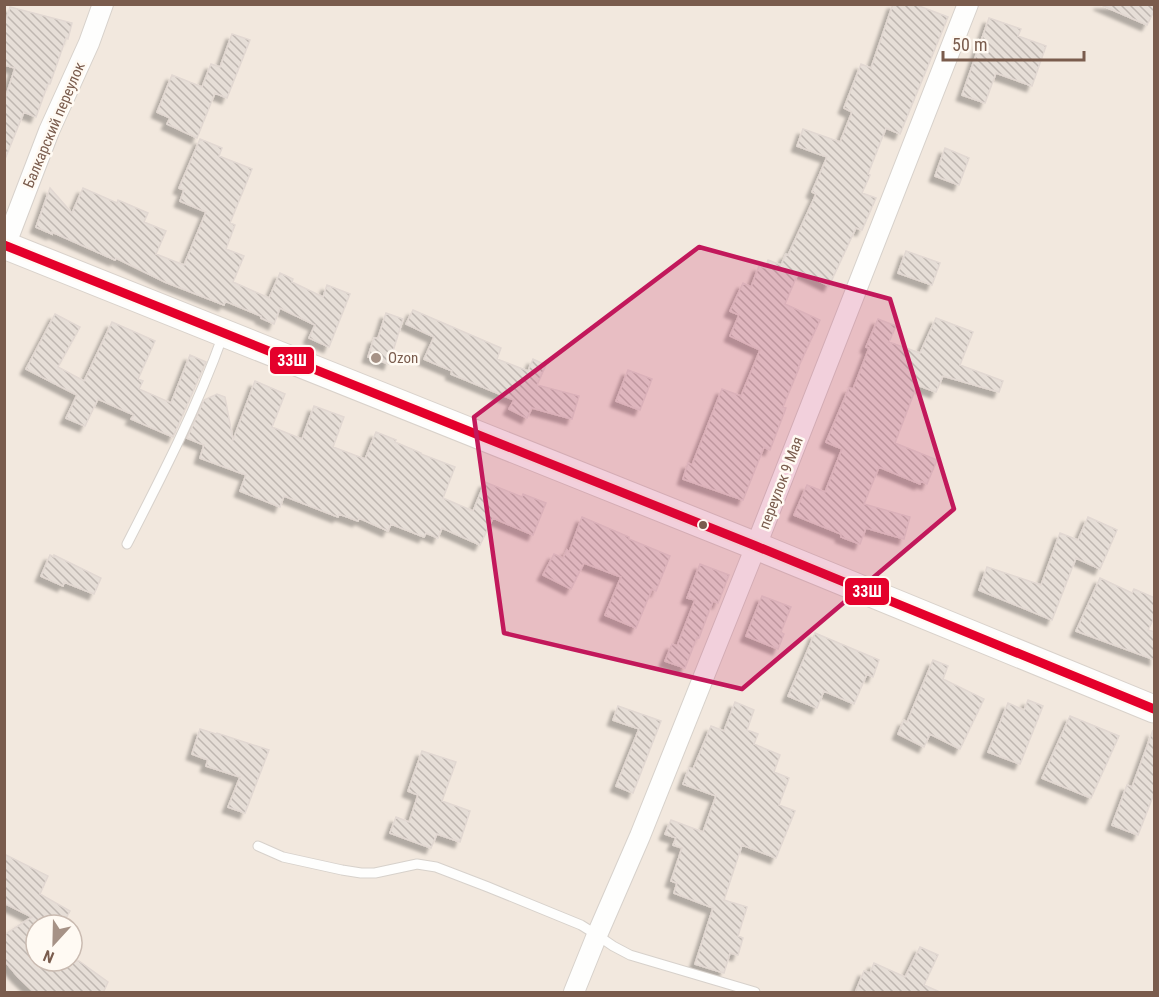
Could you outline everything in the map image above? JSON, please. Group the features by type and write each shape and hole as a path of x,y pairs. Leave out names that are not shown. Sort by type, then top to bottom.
{"street":[{"name":"Балкарский переулок","path":"5,245 103,4"},
{"name":"переулок 9 Мая","path":"574,993 640,836 756,546 968,4"},
{"path":"5,245 756,546 1155,709"}],"lane":[{"path":"126,544 186,427 224,333"},
{"path":"258,846 283,857 361,873 375,873 417,864 436,867 581,925 630,956 755,993"}],"highlighted area":[{"path":"699,247 890,299 954,509 742,689 504,633 474,417"}],"shaded area":[{"path":"5,5 1154,5 1154,992 5,992"}],"building":[{"path":"893,4 914,4 948,17 900,134 886,128 862,193 876,198 862,230 856,228 829,286 799,271 785,304 820,320 783,407 786,408 770,450 764,447 743,500 683,479 688,463 692,465 722,389 741,396 760,350 730,336 739,315 730,311 743,283 751,287 759,266 765,268 768,260 781,265 786,254 788,255 816,194 812,192 827,157 797,146 803,129 840,142 852,112 844,108 861,64 871,68"},
{"path":"1099,4 1155,4 1155,9 1147,25"},
{"path":"10,7 72,23 68,39 66,38 36,117 24,112 5,159 4,102 15,68 4,65 4,27"},
{"path":"989,18 1021,29 1018,36 1046,46 1032,86 996,73 985,103 962,95"},
{"path":"232,34 250,40 227,98 215,93 197,138 167,124 170,118 157,112 172,75 202,87 211,64 220,67"},
{"path":"200,139 222,148 219,156 252,169 230,223 235,225 226,249 244,256 233,282 269,298 280,273 293,279 292,282 323,297 327,285 350,294 329,347 309,338 315,325 280,308 274,324 225,301 224,305 165,282 116,258 115,260 36,227 50,188 72,213 83,188 148,213 144,222 166,231 156,254 184,265 206,212 180,201 184,190 179,188"},
{"path":"945,148 969,158 959,185 935,176"},
{"path":"906,251 940,263 932,285 898,273"},
{"path":"413,310 501,348 497,359 528,371 533,359 546,365 537,385 579,396 572,419 532,408 527,418 509,409 514,400 451,374 452,371 424,359 434,337 406,324"},
{"path":"386,313 403,319 389,364 368,357 374,338 378,338"},
{"path":"55,314 80,327 58,367 84,381 112,322 155,341 138,379 143,381 139,389 171,403 190,355 206,362 173,437 131,419 134,415 98,399 85,426 66,418 77,395 26,369"},
{"path":"936,318 973,332 960,365 1003,381 999,392 943,376 936,392 917,385 895,443 937,460 927,484 921,481 920,484 879,467 864,504 910,517 904,539 866,528 860,544 794,515 807,485 825,492 842,449 826,442 849,388 853,389 869,348 866,347 878,319 896,326 889,342 920,353"},
{"path":"628,370 652,379 640,410 616,401"},
{"path":"255,381 285,394 272,427 302,439 314,406 344,417 333,447 365,459 376,432 421,454 455,467 443,498 473,511 485,482 522,497 523,494 546,503 533,535 493,518 480,545 442,528 438,538 426,533 424,537 391,524 388,531 359,518 358,521 339,514 338,517 284,496 280,507 240,491 246,475 200,458 204,445 187,438 204,400 217,394 225,397 233,440"},
{"path":"582,517 670,556 656,591 652,589 636,628 605,615 621,577 584,563 571,589 543,575 554,554 563,558 567,550 569,552"},
{"path":"1088,517 1117,530 1100,569 1076,558 1052,620 979,590 987,567 1041,585 1060,533 1078,540"},
{"path":"50,555 101,578 94,594 64,582 63,586 41,576"},
{"path":"700,564 729,575 718,603 713,601 685,668 665,661 672,644 677,646 695,600 687,598"},
{"path":"1100,578 1132,593 1134,589 1155,598 1155,616 1148,630 1155,632 1155,660 1076,631"},
{"path":"762,596 791,607 781,632 784,634 778,649 746,636"},
{"path":"815,633 879,660 873,677 867,674 854,704 824,691 817,708 788,696"},
{"path":"933,660 948,666 943,679 984,699 960,749 930,734 924,747 898,734 904,720 907,722"},
{"path":"1028,700 1043,706 1020,764 988,752 1008,703 1024,710"},
{"path":"735,702 754,710 747,730 758,734 754,744 780,755 774,772 789,778 779,805 795,811 776,858 742,845 724,900 747,907 738,936 743,938 738,955 730,953 724,973 695,964 713,908 674,893 677,883 671,881 682,848 673,845 676,838 665,834 671,820 703,832 716,796 683,784 689,768 693,769 711,726 724,731"},
{"path":"618,706 661,721 633,793 616,786 639,729 613,720"},
{"path":"1070,716 1119,736 1091,798 1042,778"},
{"path":"200,729 269,750 245,813 228,807 240,777 206,766 208,760 192,754"},
{"path":"1153,730 1155,791 1138,835 1112,825 1127,785 1132,787"},
{"path":"422,751 456,762 442,801 470,811 460,842 437,834 431,848 390,833 396,817 409,822 418,795 408,791"},
{"path":"4,854 48,876 40,894 70,911 69,913 24,913 4,903"},
{"path":"24,922 24,973 84,973 84,965 108,982 103,993 35,993 4,960 4,935"},
{"path":"920,947 938,955 924,985 942,993 855,993 864,971 870,973 874,963 905,977"}],"transit line":[{"name":"33Ш","path":"4,245 756,546 1154,709"}],"place":[{"name":"Ozon","path":"376,358"}]}
